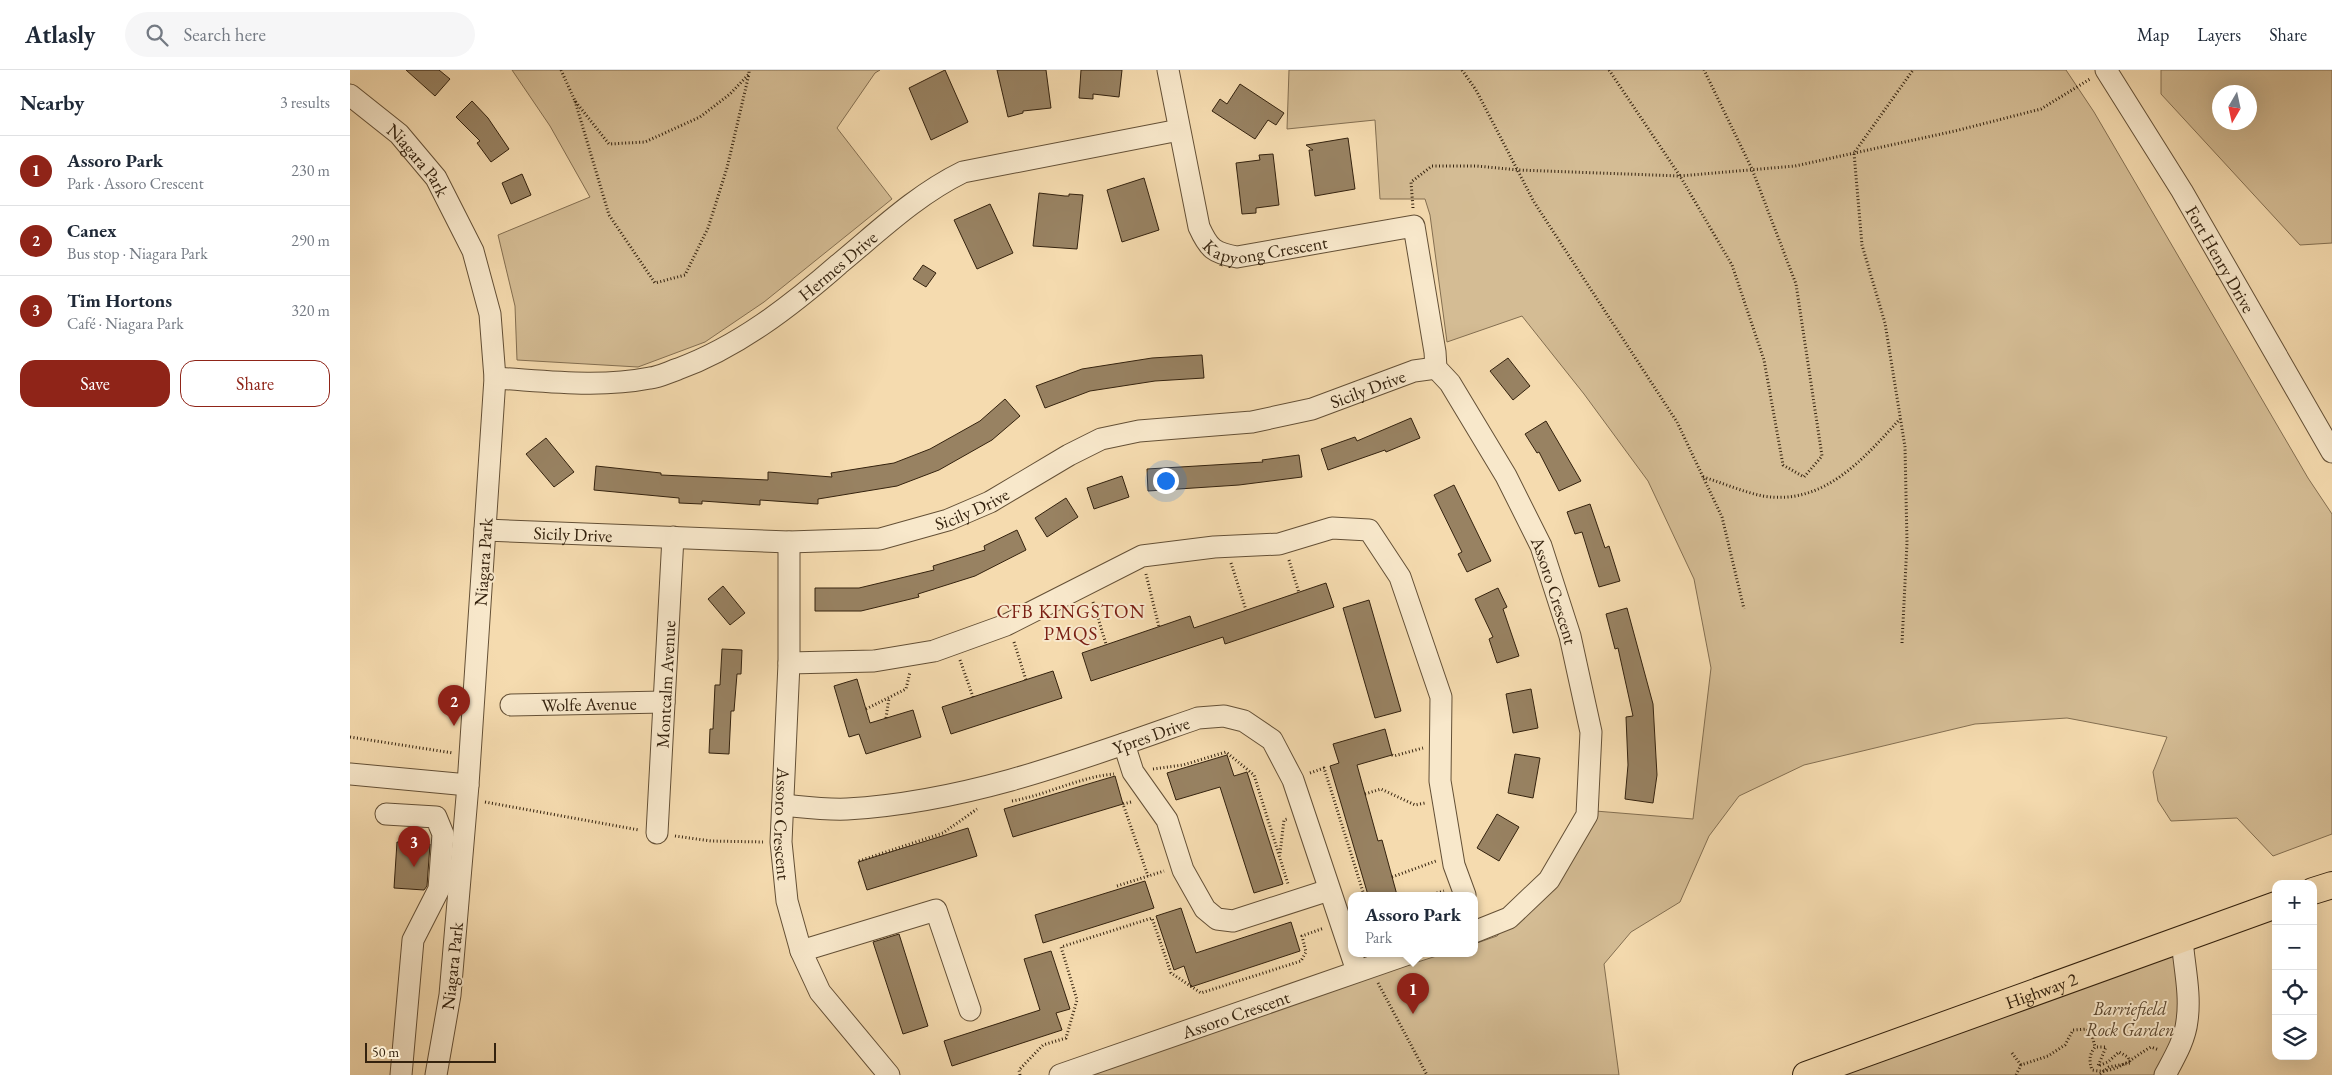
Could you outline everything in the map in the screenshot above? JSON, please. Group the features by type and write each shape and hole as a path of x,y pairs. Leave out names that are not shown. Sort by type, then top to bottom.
{"main road":[{"path":"2317,890 2332,885"},
{"name":"Highway 2","path":"1806,1075 2272,906"}],"street":[{"name":"Kapyong Crescent","path":"1168,70 1199,227 1207,244 1219,254 1237,257 1414,226"},
{"name":"Fort Henry Drive","path":"2101,72 2182,192 2332,452"},
{"name":"Niagara Park","path":"350,95 399,134 436,178 473,251 490,314 495,378 468,785 450,995 436,1075"},
{"name":"Hermes Drive","path":"495,378 610,383 651,378 700,361 769,320 826,276 914,201 946,180 963,172 1179,130"},
{"path":"1414,226 1436,368"},
{"name":"Sicily Drive","path":"485,530 789,542 880,539 948,520 990,502 1069,455 1102,439 1139,431 1252,422 1312,409 1414,371 1436,368"},
{"name":"Assoro Crescent","path":"1436,368 1450,383 1501,468 1541,546 1570,636 1591,732 1587,815 1549,880 1508,918 1478,928"},
{"path":"789,663 874,661 934,651 1008,624 1142,556 1226,546 1284,542 1332,528 1369,530 1400,577 1441,697 1440,781 1453,855 1464,892"},
{"name":"Montcalm Avenue","path":"657,833 673,537"},
{"name":"Assoro Crescent","path":"789,542 789,663 782,842 787,900 801,951 820,992 889,1075"},
{"name":"Wolfe Avenue","path":"511,705 664,702"},
{"name":"Ypres Drive","path":"783,805 845,809 904,803 1014,781 1198,718 1224,716 1244,722 1272,740 1293,780 1340,923 1348,939"},
{"path":"1124,744 1133,772 1167,820 1182,866 1206,909 1217,919 1233,921 1329,890"},
{"path":"350,774 468,785"},
{"path":"386,814 436,817 443,834 439,889 413,940 401,1075"},
{"path":"801,951 936,910 970,1010"},
{"path":"2165,1075 2180,1048 2187,1022 2188,999 2182,939"},
{"name":"Ypres Drive","path":"1357,957 1363,968"},
{"name":"Assoro Crescent","path":"1060,1075 1398,957"}],"path":[{"path":"561,70 575,101 609,215 655,283 685,275 708,228 727,168 749,72"},
{"path":"1462,70 1476,90 1534,202 1677,422 1722,517 1744,609"},
{"path":"1609,70 1629,97 1680,176 1732,265 1764,360 1783,465 1804,478 1822,456 1796,284 1752,169 1704,70"},
{"path":"1902,643 1907,543 1905,448 1886,323 1862,245 1854,153 1884,107 1912,70"},
{"path":"575,101 609,144 645,142 700,117 730,94 749,72"},
{"path":"1414,226 1411,182 1432,166 1476,166 1518,170 1680,176 1795,166 2041,109 2101,72"},
{"path":"1703,477 1762,496 1792,498 1829,485 1861,461 1900,418"},
{"path":"1284,542 1299,593"},
{"path":"1226,546 1246,610"},
{"path":"1142,556 1159,627"},
{"path":"1087,583 1106,644"},
{"path":"1008,624 1026,680"},
{"path":"954,644 973,697"},
{"path":"866,709 906,689 914,655"},
{"path":"886,718 889,697"},
{"path":"350,737 456,753"},
{"path":"1392,755 1440,742"},
{"path":"1150,770 1183,765 1226,752 1254,775 1294,902"},
{"path":"1293,780 1324,768 1363,892"},
{"path":"1008,802 1033,798 1099,775 1117,774"},
{"path":"1365,794 1381,789 1415,804 1443,800"},
{"path":"483,802 711,841 782,842"},
{"path":"1123,804 1148,876"},
{"path":"859,861 943,833 982,806"},
{"path":"1280,856 1284,820 1303,812"},
{"path":"1392,877 1453,855"},
{"path":"1117,886 1182,866"},
{"path":"1020,1075 1019,1070 1043,1045 1066,1038 1077,1000 1060,947 1152,918 1171,973 1201,994 1301,961 1306,952 1302,936 1340,923"},
{"path":"1363,968 1427,1075"},
{"path":"2016,1075 2021,1065 2048,1056 2065,1045 2073,1030 2087,1029 2095,1047"},
{"path":"2095,1047 2106,1047 2098,1066 2108,1062 2119,1052 2128,1057 2130,1062"},
{"path":"2095,1047 2090,1054 2092,1070 2108,1075 2118,1072 2151,1047 2156,1048"},
{"path":"2012,1053 2021,1065"},
{"path":"2100,1074 2109,1067 2130,1062"}],"green space":[{"path":"512,70 880,70 875,73 837,128 892,199 764,302 705,342 638,367 517,360 515,306 498,235 590,197 550,126"},
{"path":"1289,70 2066,70 2094,112 2308,478 2332,514 2332,834 2273,856 2237,818 2171,821 2158,801 2153,772 2167,737 2067,718 1975,724 1804,765 1739,796 1709,836 1680,902 1631,932 1604,964 1619,1075 1086,1075 1355,982 1433,957 1478,957 1478,943 1497,936 1537,895 1583,810 1693,819 1711,668 1694,579 1648,481 1584,394 1522,316 1447,342 1430,215 1425,199 1380,199 1375,120 1287,129"},
{"path":"2161,70 2332,70 2332,243 2300,245 2161,94"},
{"name":"Barriefield Rock Garden","path":"2182,939 2188,999 2165,1075 1829,1075"}],"building":[{"path":"406,70 439,70 450,79 435,96"},
{"path":"945,70 968,122 931,140 909,88"},
{"path":"997,70 1046,70 1051,108 1023,111 1023,113 1008,117"},
{"path":"1081,70 1122,70 1119,97 1093,94 1093,99 1079,98"},
{"path":"1240,84 1284,113 1276,125 1268,120 1255,139 1212,111 1220,99 1227,104"},
{"path":"472,101 488,118 509,149 491,162 477,143 480,141 456,117"},
{"path":"1348,138 1355,189 1315,196 1309,150 1313,150 1306,145"},
{"path":"1273,154 1279,205 1256,208 1256,213 1242,214 1236,163 1260,160 1259,155"},
{"path":"522,174 531,195 511,204 502,183"},
{"path":"1144,178 1159,230 1122,242 1107,190"},
{"path":"1039,193 1065,196 1069,196 1069,194 1083,195 1077,249 1033,246"},
{"path":"990,204 1013,253 977,269 954,220"},
{"path":"923,265 936,273 926,287 913,279"},
{"path":"1202,355 1204,378 1155,381 1090,391 1045,408 1036,386 1082,369 1152,358"},
{"path":"1508,358 1530,386 1513,400 1490,371"},
{"path":"1005,399 1020,416 992,440 939,470 897,486 818,499 818,504 760,500 760,505 702,501 702,504 679,503 679,498 594,490 596,466 661,473 661,475 768,480 768,472 832,477 831,473 894,463 930,449 980,421"},
{"path":"1411,418 1420,438 1386,452 1385,450 1328,470 1321,449 1355,437 1357,441"},
{"path":"1546,421 1581,481 1559,491 1539,452 1537,453 1525,434"},
{"path":"546,438 574,472 554,487 526,454"},
{"path":"1299,455 1302,477 1239,485 1148,491 1147,469 1263,462 1262,460"},
{"path":"1122,476 1129,497 1094,509 1087,488"},
{"path":"1454,485 1491,561 1467,572 1458,554 1462,552 1434,495"},
{"path":"1066,498 1078,517 1047,537 1035,518"},
{"path":"1590,504 1605,548 1609,546 1620,581 1599,587 1582,532 1575,534 1567,512"},
{"path":"1017,530 1026,550 975,576 918,594 919,597 861,611 815,611 815,588 859,588 934,570 933,566 985,550 984,546"},
{"path":"1326,583 1334,607 1225,644 1223,637 1091,681 1082,653 1190,616 1194,628"},
{"path":"723,586 745,613 730,625 708,599"},
{"path":"1498,588 1507,607 1503,609 1519,656 1497,663 1489,639 1493,637 1475,599"},
{"path":"1369,600 1401,711 1375,718 1343,608"},
{"path":"1627,608 1653,704 1657,775 1653,803 1625,799 1628,765 1626,717 1633,716 1618,648 1615,649 1606,614"},
{"path":"722,649 742,650 741,674 737,674 734,711 731,711 729,754 709,753 710,729 713,729 715,685 720,685"},
{"path":"1053,671 1062,698 951,734 942,707"},
{"path":"857,679 870,723 913,710 921,737 866,754 859,734 849,737 834,686"},
{"path":"1531,689 1538,728 1513,733 1506,694"},
{"path":"1385,729 1392,755 1357,765 1378,841 1382,840 1396,892 1367,892 1330,766 1339,763 1333,744"},
{"path":"1515,754 1540,758 1533,798 1508,793"},
{"path":"1227,755 1234,776 1247,772 1283,884 1254,893 1220,787 1176,800 1167,773"},
{"path":"1115,776 1123,804 1013,837 1004,809"},
{"path":"1497,814 1519,827 1499,861 1477,848"},
{"path":"968,828 977,856 867,890 858,862"},
{"path":"397,842 430,844 427,886 424,890 394,888"},
{"path":"1145,881 1154,908 1043,943 1035,915"},
{"path":"1181,908 1196,953 1291,922 1300,951 1191,987 1184,966 1174,970 1156,916"},
{"path":"899,934 928,1026 903,1034 873,942"},
{"path":"1051,951 1070,1009 1056,1013 1062,1030 952,1066 944,1041 1040,1010 1024,959"}],"place":[{"name":"Canex","path":"454,726"},
{"name":"Tim Hortons","path":"414,867"},
{"name":"Assoro Park","path":"1413,1014"}],"district":[{"name":"CFB KINGSTON PMQS","path":"1071,622"}]}
